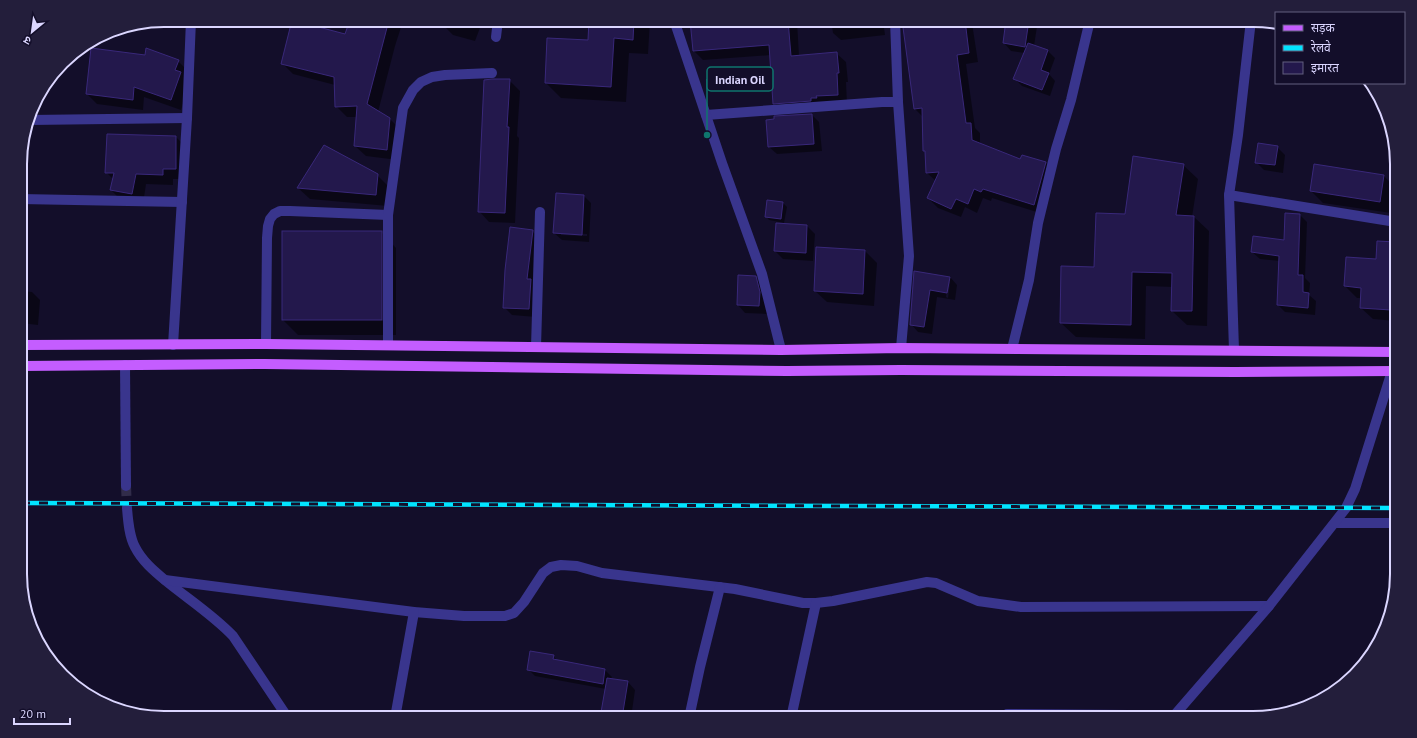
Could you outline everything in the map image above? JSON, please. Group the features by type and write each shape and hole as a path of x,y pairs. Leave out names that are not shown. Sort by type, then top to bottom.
{"main road":[{"path":"27,345 266,344 781,350 901,348 1390,352"},
{"path":"27,366 281,364 786,371 1390,371"}],"street":[{"path":"173,345 187,118 191,27"},
{"path":"496,37 497,27"},
{"path":"676,27 762,274 781,350"},
{"path":"895,27 898,102 909,256 901,348"},
{"path":"1012,349 1029,280 1038,223 1056,149 1071,100 1088,27"},
{"path":"1234,350 1229,195 1238,135 1250,27"},
{"path":"388,345 388,214 403,108 413,90 421,82 432,77 445,75 492,74"},
{"path":"706,115 875,102 898,102"},
{"path":"34,120 187,118"},
{"path":"1229,195 1390,221"},
{"path":"27,199 182,202"},
{"path":"266,344 267,238 270,219 274,214 280,211 290,211 388,214"},
{"path":"536,347 540,212"},
{"path":"125,365 126,486"},
{"path":"1178,711 1269,606 1346,508 1355,489 1390,383"},
{"path":"126,508 135,547 144,561 165,580 223,626 233,636 282,711"},
{"path":"1335,523 1390,523"},
{"path":"165,580 414,612 464,616 506,616 514,613 524,602 543,573 551,567 560,565 577,566 602,573 720,587 803,603 816,603 927,582 936,583 978,601 1021,606 1269,606"},
{"path":"691,711 720,587"},
{"path":"793,711 816,603"},
{"path":"396,711 414,612"}],"building":[{"path":"290,27 318,27 345,34 348,27 387,27 367,104 390,118 387,150 354,146 357,106 335,107 334,77 281,64"},
{"path":"589,27 634,27 633,40 614,38 611,87 545,83 547,38 588,40"},
{"path":"691,27 789,27 791,56 837,52 839,73 837,73 838,95 816,96 817,98 811,98 811,101 773,104 769,45 693,51"},
{"path":"903,27 966,27 969,53 957,55 966,123 971,123 972,140 1020,159 1022,155 1046,162 1034,205 983,189 981,192 974,189 968,204 956,199 951,209 927,198 939,172 926,173 925,151 923,151 922,108 914,109"},
{"path":"1005,27 1028,27 1025,47 1003,43"},
{"path":"1028,43 1048,50 1041,70 1049,73 1042,90 1013,79"},
{"path":"91,48 145,55 146,48 179,60 175,70 181,72 171,100 134,87 133,100 86,94"},
{"path":"510,79 507,127 509,127 505,213 478,212 484,80"},
{"path":"812,114 814,144 768,147 766,120 774,119 774,116"},
{"path":"107,134 176,136 176,169 163,169 163,175 136,174 132,194 110,190 114,173 105,173"},
{"path":"1258,143 1278,146 1275,165 1255,163"},
{"path":"324,145 378,174 376,195 297,188"},
{"path":"1133,156 1184,164 1176,215 1194,216 1192,311 1171,311 1172,273 1132,272 1131,325 1060,323 1061,266 1094,267 1096,213 1125,214"},
{"path":"1314,164 1384,175 1380,202 1310,191"},
{"path":"556,193 584,195 582,235 553,233"},
{"path":"767,200 783,202 781,219 765,217"},
{"path":"1285,213 1300,214 1298,275 1303,275 1303,292 1309,293 1308,308 1277,305 1279,256 1251,252 1253,236 1284,240"},
{"path":"776,223 807,225 806,253 774,251"},
{"path":"510,227 533,230 527,279 531,279 529,309 503,308 505,270"},
{"path":"282,231 382,231 382,320 282,320"},
{"path":"1377,241 1390,242 1390,310 1360,308 1361,288 1344,286 1346,257 1376,259"},
{"path":"816,247 865,250 863,294 814,291"},
{"path":"914,271 950,277 947,293 930,290 924,327 910,325"},
{"path":"738,275 756,276 760,292 759,306 737,305"},
{"path":"530,651 554,655 553,659 605,669 603,684 527,670"},
{"path":"607,678 628,681 623,711 601,711"}],"tunnel":[{"path":"126,486 127,508"}],"railway":[{"path":"27,503 1390,508"}],"place":[{"name":"Indian Oil","path":"707,135"}]}
